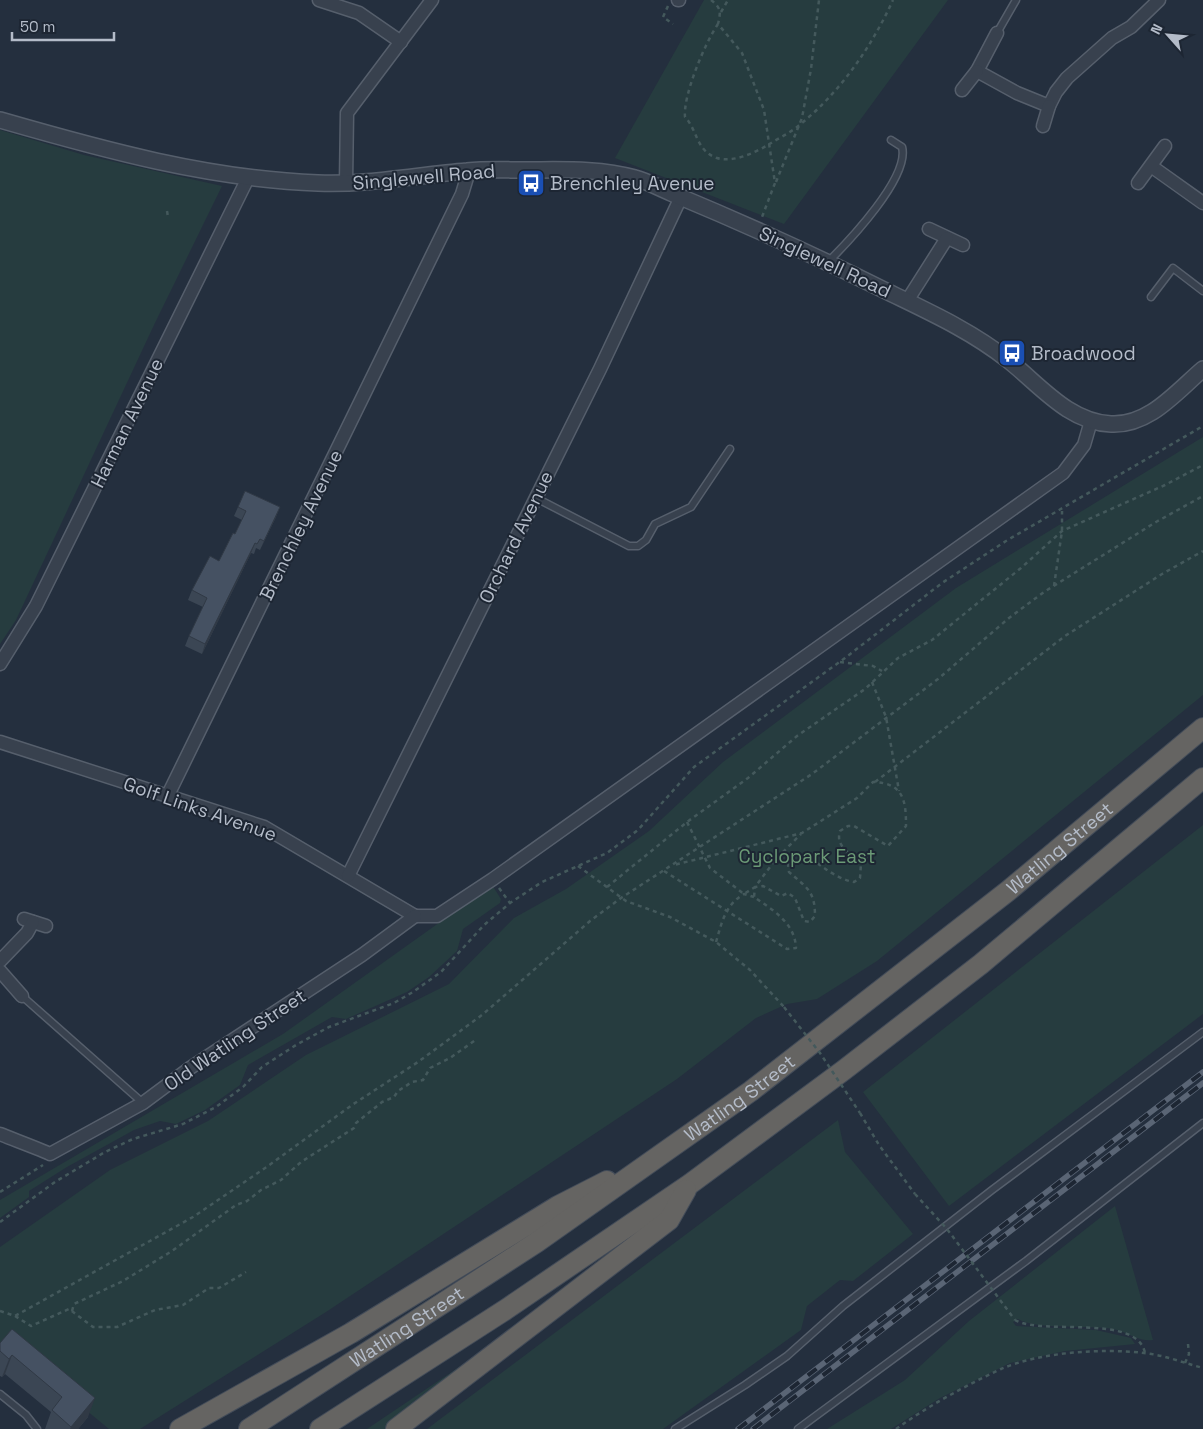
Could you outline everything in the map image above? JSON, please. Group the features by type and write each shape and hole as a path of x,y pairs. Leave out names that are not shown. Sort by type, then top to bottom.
{"highway":[{"name":"Watling Street","path":"249,1429 537,1242 672,1148 897,980 1008,891 1203,728"},
{"name":"Watling Street","path":"320,1429 505,1310 690,1184 844,1070 981,964 1203,778"},
{"path":"180,1429 351,1333 558,1206 672,1148"},
{"path":"396,1429 669,1220 690,1184"}],"street":[{"path":"320,0 356,11 401,42"},
{"path":"346,183 347,113 432,0"},
{"path":"1043,126 1049,106 1056,92 1067,78 1112,38 1133,25 1160,0"},
{"path":"962,90 977,71 997,33"},
{"path":"977,71 1017,93 1049,106"},
{"name":"Singlewell Road","path":"0,120 120,152 215,174 248,178 346,183 375,182 469,171 603,172 638,178 828,262 964,328 1007,359 1070,411 1091,421"},
{"path":"1138,183 1165,146"},
{"path":"1151,166 1203,203"},
{"name":"Brenchley Avenue","path":"167,796 462,194 469,171"},
{"name":"Harman Avenue","path":"0,664 36,606 248,178"},
{"name":"Orchard Avenue","path":"348,876 632,303 681,197"},
{"path":"929,229 963,246"},
{"path":"907,301 947,238"},
{"path":"415,916 437,916 493,879 1063,473 1084,445 1091,421 1119,424 1145,417 1203,369"},
{"name":"Golf Links Avenue","path":"0,742 264,827 415,916"},
{"name":"Old Watling Street","path":"50,1154 143,1103 190,1068 362,955 415,916"},
{"path":"0,961 27,933 29,920 46,926"},
{"path":"0,972 22,996"},
{"path":"0,1134 32,1148 46,1150 50,1154"}],"lane":[{"path":"997,33 1016,0"},
{"path":"828,262 856,234 881,201 903,161 902,147 891,140"},
{"path":"1151,297 1174,268 1203,291"},
{"path":"536,498 629,546 638,546 646,540 655,524 690,507 730,449"},
{"path":"22,996 143,1103"},
{"path":"675,1429 746,1385 786,1356 843,1306 992,1190 1203,1032"},
{"path":"798,1429 1026,1261 1203,1124"},
{"path":"0,1394 26,1415 37,1429"}],"path":[{"path":"673,24 663,17 676,0"},
{"path":"711,0 721,12"},
{"path":"728,0 721,12 718,24 707,41 688,92 685,117 690,123 700,146 717,158 740,157 770,143 799,126 860,60 872,42 893,0"},
{"path":"757,230 799,126 811,68 819,0"},
{"path":"718,24 742,53 764,110 775,183"},
{"path":"167,211 168,217"},
{"path":"0,1222 54,1182 105,1152 133,1139 183,1124 216,1108 243,1086 262,1067 296,1045 329,1027 394,1003 413,992 441,972 484,925 510,903 542,882 607,853 638,830 694,767 838,662 942,582 1006,541 1203,426"},
{"path":"607,887 687,822 748,778 797,736 872,682 898,658 932,640 1062,532 1165,485 1203,465"},
{"path":"15,1316 193,1216 268,1166 352,1105 418,1062 482,1015 590,921 621,898 812,774 938,678 1009,618 1054,586 1156,522 1203,496"},
{"path":"1054,586 1062,532 1062,510"},
{"path":"754,897 756,887 776,859 802,833 857,798 874,782 1065,636 1162,574 1203,551"},
{"path":"838,662 874,666 882,671"},
{"path":"716,942 727,909 734,900 756,887 763,886 782,896 788,893 795,898 804,920 810,922 815,916 815,903 811,890 790,872 788,864 795,854 805,853 840,880 854,882 860,878 861,864 842,848 838,838 840,831 848,826 854,826 881,844 888,846 894,842 906,826 906,806 899,791 886,717 872,682"},
{"path":"874,782 886,783 899,791"},
{"path":"664,871 727,909 787,949 796,948 791,928 771,909 754,897 744,894 710,868 687,822"},
{"path":"672,866 802,833"},
{"path":"578,866 621,898 670,917 716,942 750,970 784,1007 820,1053 860,1113 879,1146 915,1194 943,1224 1015,1320 1040,1326 1116,1332 1139,1342 1145,1353"},
{"path":"493,879 510,903"},
{"path":"0,1311 15,1316 30,1326 36,1325 66,1310 73,1304 124,1280 212,1224 237,1205 281,1180 290,1169 354,1128 360,1120 383,1102 394,1097 398,1091 412,1082 424,1080 430,1068 450,1058 477,1039"},
{"path":"0,1192 53,1159 50,1154"},
{"path":"66,1310 72,1311 92,1326 117,1327 155,1310 183,1305 208,1288 219,1288 246,1272"},
{"path":"72,1311 73,1304"},
{"path":"1185,1363 1189,1354 1188,1344"},
{"path":"896,1429 920,1412 1008,1368 1041,1358 1105,1351 1145,1353 1203,1368"}],"green space":[{"path":"704,0 948,0 784,224 615,158"},
{"path":"0,130 84,155 222,186 154,325 16,620 0,644"},
{"name":"Cyclopark East","path":"1203,437 1203,695 877,961 817,999 787,1004 756,1018 677,1079 326,1312 140,1429 109,1429 3,1342 0,1342 0,1247 110,1170 208,1121 306,1055 449,984 514,918 566,889 649,831 723,762 956,588"},
{"path":"1203,825 1203,1014 949,1206 863,1092"},
{"path":"492,885 501,899 500,903 463,929 457,951 429,977 407,992 346,1019 332,1017 248,1065 240,1085 205,1110 176,1124 160,1121 134,1130 67,1167 29,1191 29,1197 0,1218 0,1200 283,1034"},
{"path":"838,1120 845,1152 913,1234 853,1281 840,1280 807,1306 801,1330 663,1429 427,1429"},
{"path":"1115,1206 1153,1340 1143,1340 1113,1329 1037,1325 1018,1319 1013,1322 1016,1326 1096,1330 1131,1338 1135,1344 1065,1351 1010,1363 940,1398 891,1429 827,1429 905,1380 969,1321"},
{"path":"505,1336 390,1429 367,1429"}],"building":[{"path":"245,491 280,507 264,541 260,539 257,544 255,543 205,644 189,636 207,598 192,590 210,556 219,561 233,533 235,534 246,511 238,507"},
{"path":"12,1329 95,1398 71,1427 52,1410 62,1397 12,1355 9,1359 0,1351 0,1343"}],"railway":[{"path":"738,1429 1203,1072"},
{"path":"753,1429 1203,1083"}],"place":[{"name":"Brenchley Avenue","path":"531,183"},
{"name":"Broadwood","path":"1012,353"}]}
